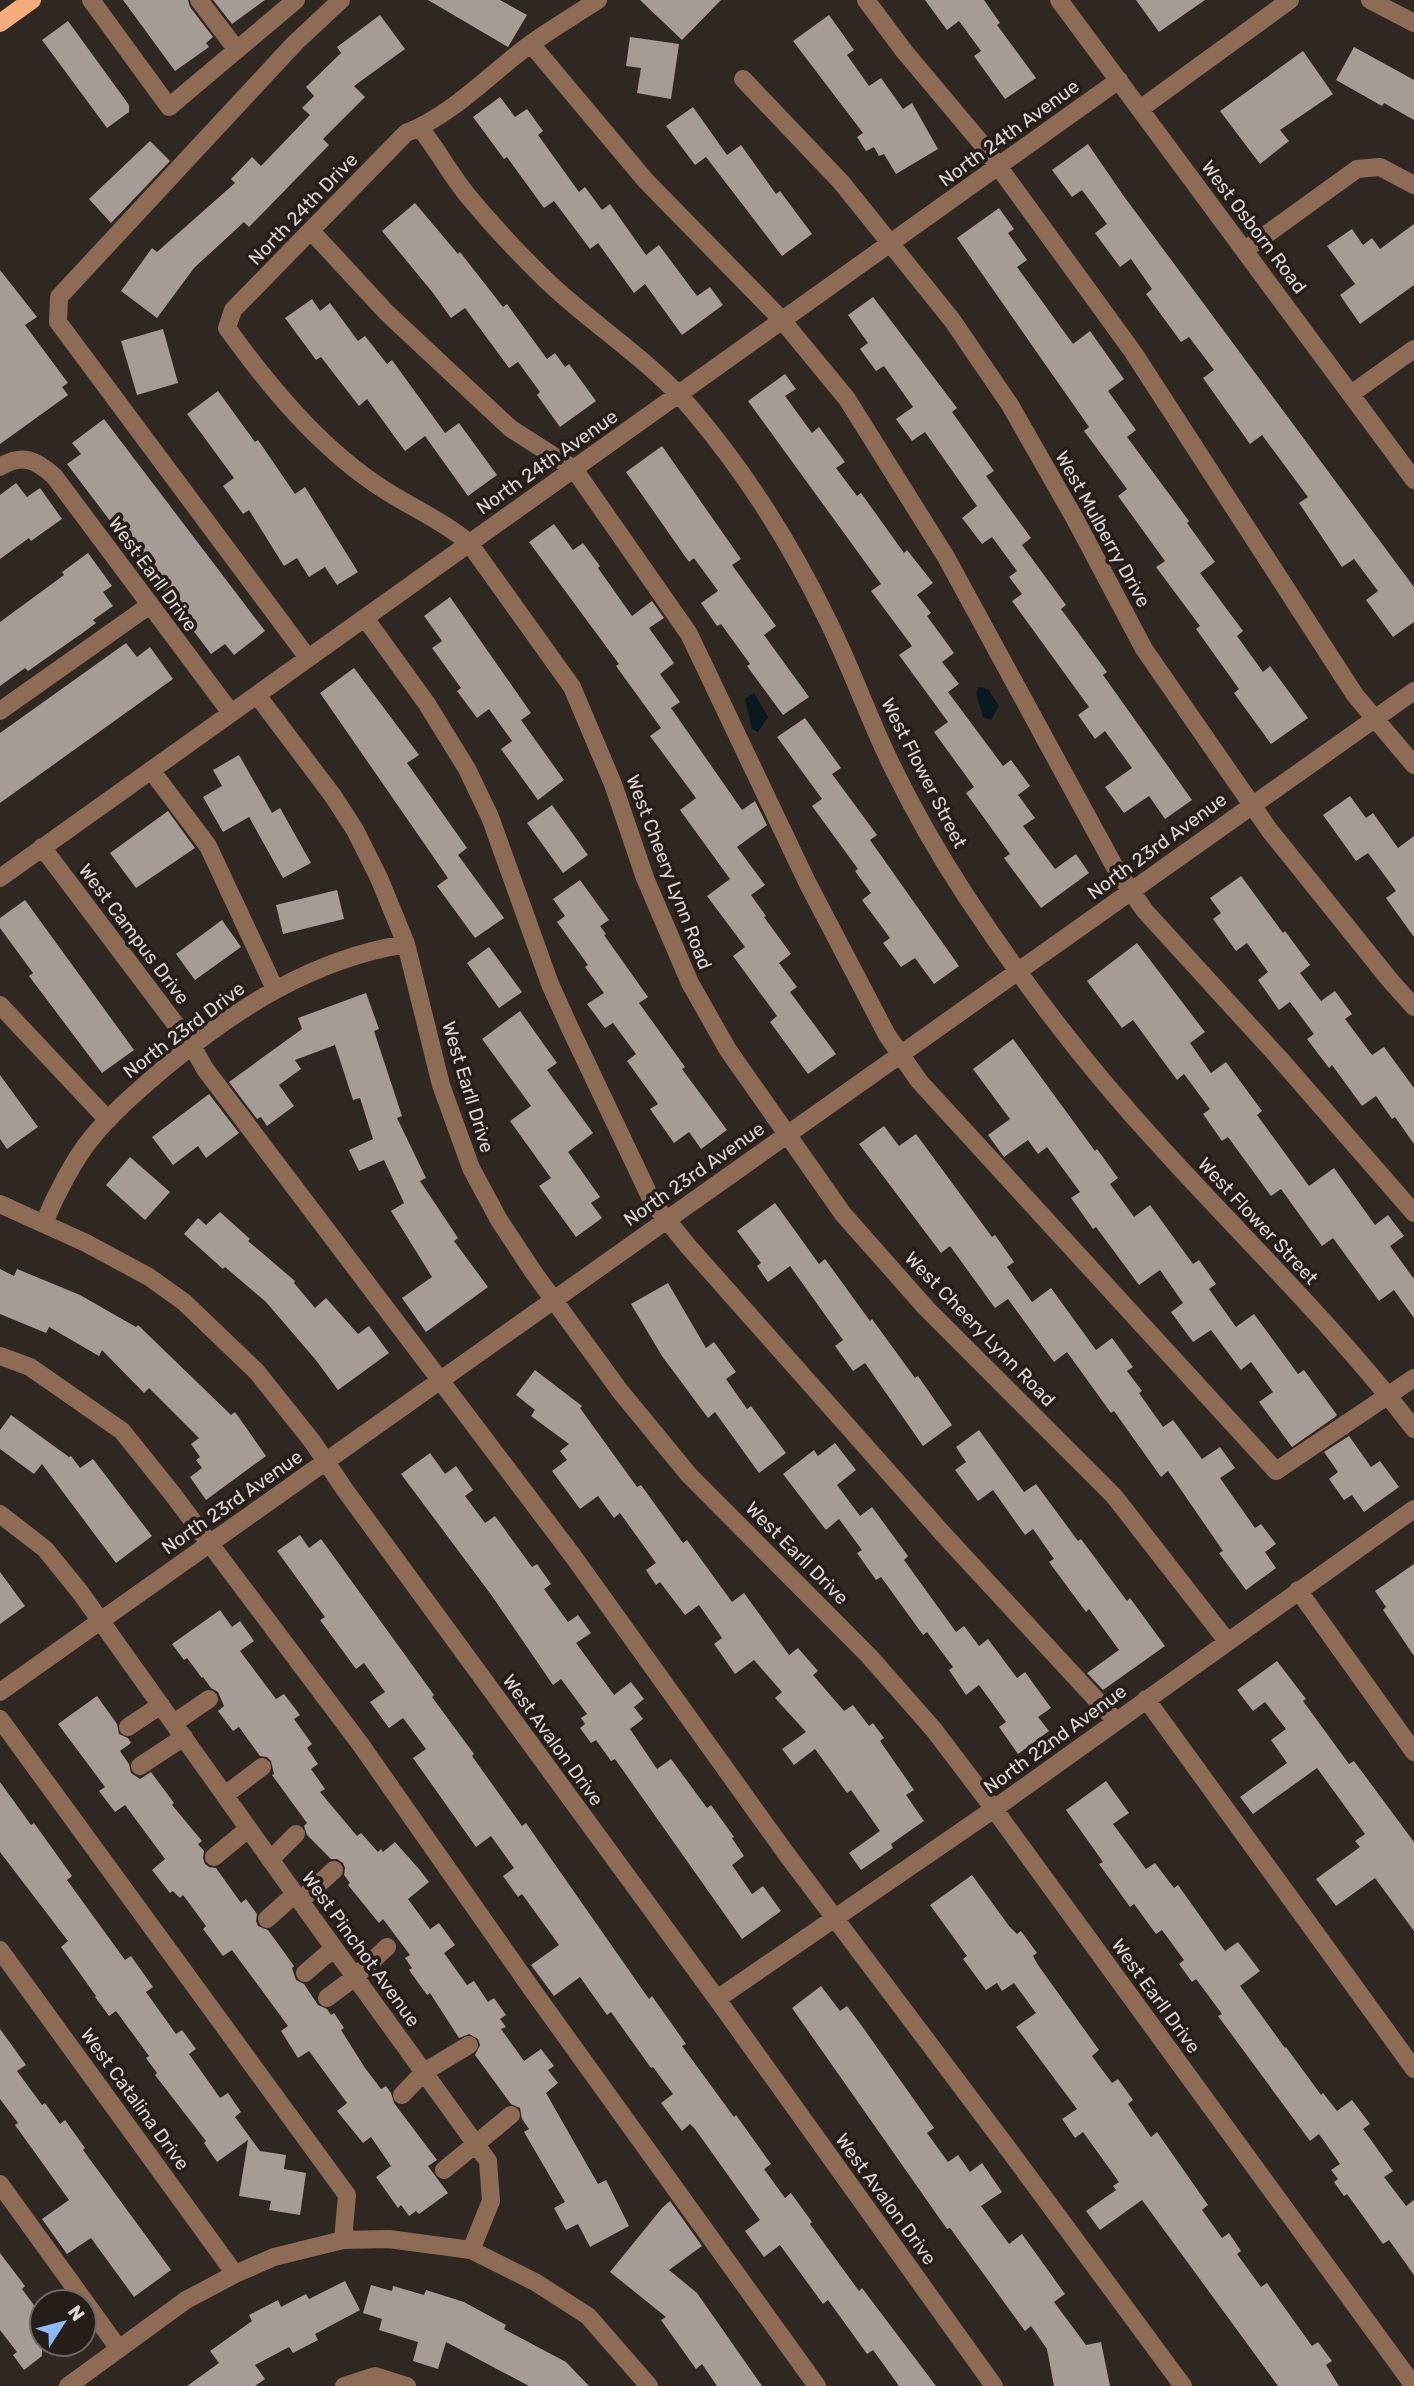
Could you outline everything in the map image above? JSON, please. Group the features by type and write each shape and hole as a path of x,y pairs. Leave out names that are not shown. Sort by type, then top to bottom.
{"main road":[{"path":"0,23 32,0"}],"street":[{"path":"92,0 169,107 296,0"},
{"path":"199,0 237,50"},
{"path":"308,658 58,322 59,298 295,43 341,0"},
{"name":"North 24th Drive","path":"227,328 233,310 406,133 420,128 446,111 530,44 598,0"},
{"path":"866,0 999,167 1133,352 1355,695 1414,765"},
{"name":"West Osborn Road","path":"1059,0 1414,480"},
{"path":"1140,109 1290,0"},
{"path":"1370,0 1414,23"},
{"path":"530,44 646,181 782,320 847,399 946,557 1117,871 1145,911 1280,1059 1414,1213"},
{"name":"West Mulberry Drive","path":"743,79 841,182 952,320 1010,405 1144,649 1251,805 1319,893 1414,1007"},
{"name":"North 24th Avenue","path":"0,878 1119,80"},
{"name":"West Flower Street","path":"420,128 466,194 547,281 678,394 746,480 801,569 827,618 892,766 925,828 965,894 1018,972 1156,1142 1303,1299 1388,1395 1414,1429"},
{"path":"1245,250 1357,169 1380,167 1414,185"},
{"path":"312,232 387,313 510,428 574,469 688,634 808,884 899,1054 919,1081 1276,1471 1414,1378"},
{"name":"West Cheery Lynn Road","path":"227,328 295,412 328,447 372,482 449,527 469,544 572,687 613,783 645,878 690,983 728,1050 843,1214 926,1308 1114,1496 1227,1642"},
{"path":"1351,394 1414,349"},
{"name":"West Earll Drive","path":"0,467 22,459 39,463 54,476 231,713"},
{"path":"0,711 150,605"},
{"path":"365,618 427,704 467,769 491,817 550,984 653,1203 945,1536 1116,1721"},
{"name":"North 23rd Avenue","path":"0,1692 1414,691"},
{"name":"West Earll Drive","path":"257,695 333,796 355,830 379,878 406,944 441,1084 471,1168 499,1220 553,1299 620,1391 690,1475 869,1656 934,1730 1413,2386"},
{"path":"151,770 208,846 275,989"},
{"name":"West Campus Drive","path":"43,848 192,1046 205,1069 573,1556 785,1852 1183,2386"},
{"name":"North 23rd Drive","path":"44,1223 53,1200 92,1137 121,1106 192,1046 275,989 325,966 381,948 406,944"},
{"path":"0,1005 108,1120"},
{"name":"West Avalon Drive","path":"0,1204 86,1243 149,1277 184,1302 257,1372 312,1441 994,2386"},
{"path":"0,1356 30,1367 122,1431 361,1745 531,1988 817,2386"},
{"name":"North 22nd Avenue","path":"717,1999 994,1809 1414,1509"},
{"name":"West Pinchot Avenue","path":"0,1514 45,1549 80,1592 488,2161 491,2201 471,2250"},
{"path":"1298,1590 1414,1752"},
{"path":"140,1766 209,1699"},
{"path":"1146,1699 1414,2069"},
{"path":"128,1727 161,1705"},
{"path":"0,1719 346,2195 343,2240"},
{"path":"225,1795 262,1767"},
{"path":"214,1857 248,1829"},
{"path":"270,1860 296,1835"},
{"path":"267,1919 334,1870"},
{"path":"327,1998 355,1977 387,1947"},
{"path":"305,1973 334,1948"},
{"name":"West Catalina Drive","path":"0,1950 235,2274"},
{"path":"402,2095 424,2072 469,2045"},
{"path":"444,2170 511,2115"},
{"path":"0,2184 119,2349"},
{"path":"68,2386 186,2300 235,2274 274,2258 343,2240 388,2239 471,2250 535,2282 588,2316 649,2386"},
{"path":"344,2386 375,2376 407,2386"}],"shaded area":[{"path":"979,687 988,689 999,706 991,720 983,717 976,693"},
{"path":"754,693 768,717 758,732 752,729 745,699"}],"building":[{"path":"123,0 188,0 190,7 213,37 206,43 209,47 175,71"},
{"path":"213,0 265,0 232,24"},
{"path":"428,0 500,0 527,15 508,47"},
{"path":"640,0 721,0 682,40"},
{"path":"925,0 984,0 1000,23 997,25 1036,78 1005,99 974,56 981,51 959,21 947,30"},
{"path":"1136,0 1205,0 1159,32"},
{"path":"380,15 405,49 354,86 365,97 323,139 329,145 249,227 244,222 194,268 157,318 121,291 152,248 157,252 235,183 231,179 252,157 261,166 310,115 302,108 314,96 306,87 341,53 337,47"},
{"path":"829,15 854,50 847,55 869,86 881,78 903,109 912,103 938,149 896,174 884,154 879,156 874,147 866,151 857,137 863,133 793,41"},
{"path":"68,21 129,105 129,112 107,128 42,40"},
{"path":"630,37 679,44 671,99 637,93 641,68 626,66"},
{"path":"1354,47 1414,80 1414,120 1384,103 1382,106 1336,80"},
{"path":"1303,51 1333,94 1280,130 1289,141 1260,164 1220,111"},
{"path":"500,97 515,117 527,109 543,131 538,135 579,192 585,187 602,210 610,204 646,255 659,245 697,296 710,287 723,305 682,335 645,284 634,293 598,243 590,249 554,201 544,208 507,157 504,159 473,117"},
{"path":"693,107 727,155 741,145 776,194 780,191 812,234 782,256 706,157 695,165 666,126"},
{"path":"150,141 170,161 111,223 89,199"},
{"path":"1088,144 1414,587 1414,622 1393,637 1366,600 1378,591 1354,559 1342,567 1299,503 1308,497 1262,435 1250,444 1203,378 1214,370 1189,337 1181,342 1146,294 1152,289 1131,259 1120,267 1095,233 1107,224 1082,190 1072,197 1052,170"},
{"path":"415,203 458,254 460,252 503,307 507,304 547,359 555,353 565,367 569,364 596,401 560,427 537,395 540,392 518,362 509,368 465,308 451,318 382,231"},
{"path":"999,208 1014,229 1008,233 1027,260 1017,267 1073,344 1090,331 1124,379 1108,391 1136,430 1127,437 1189,521 1187,523 1215,562 1200,573 1243,631 1237,636 1263,672 1270,666 1308,718 1271,744 1234,693 1239,689 1196,629 1200,626 1156,567 1165,561 1118,496 1127,489 1084,431 1089,427 957,238"},
{"path":"1414,224 1414,285 1360,324 1340,295 1355,284 1327,246 1352,229 1363,245 1372,238 1380,249"},
{"path":"0,270 37,317 25,325 68,383 62,387 68,395 0,444"},
{"path":"873,297 957,408 952,412 994,471 986,476 1031,538 1022,545 1066,605 1061,609 1107,672 1103,675 1192,800 1165,819 1149,796 1124,813 1105,787 1132,768 1105,731 1095,739 1078,715 1089,707 1012,601 1022,594 1009,577 1017,571 992,537 982,544 962,518 977,506 925,432 912,441 896,419 913,407 884,366 876,371 860,349 868,343 848,315"},
{"path":"312,299 320,311 330,303 358,341 365,336 387,364 392,360 445,433 459,423 497,475 468,496 425,436 405,451 367,399 359,406 321,357 316,360 285,318"},
{"path":"163,329 178,383 137,395 121,341"},
{"path":"785,374 796,389 785,396 812,433 819,427 845,462 836,468 857,496 861,493 904,553 907,550 933,583 917,595 931,613 927,616 954,653 942,662 959,684 948,692 1003,766 1011,760 1030,786 1018,795 1035,818 1023,826 1055,869 1076,854 1089,873 1041,908 1004,858 1010,854 966,793 974,787 934,732 948,722 899,655 912,646 871,591 881,584 748,401"},
{"path":"218,391 255,442 258,440 295,494 305,487 358,572 337,585 325,567 309,577 297,558 284,566 249,510 243,514 223,486 234,478 187,414"},
{"path":"104,419 265,631 234,655 225,644 211,654 67,464 81,454 72,443"},
{"path":"662,446 741,559 732,565 776,626 764,635 809,697 783,715 747,666 750,664 721,624 717,626 701,603 718,591 694,558 689,562 626,472"},
{"path":"16,483 27,497 40,488 62,519 0,559 0,495"},
{"path":"554,524 573,550 583,543 632,616 652,601 664,618 649,628 674,663 660,674 680,702 671,708 742,810 755,801 767,825 737,847 765,885 751,895 791,954 779,963 797,987 790,992 836,1054 808,1074 770,1022 777,1016 733,956 745,947 707,896 730,879 680,810 696,798 650,736 661,728 616,666 619,664 529,542"},
{"path":"88,553 112,586 103,592 113,606 93,620 96,623 81,634 28,671 25,668 0,686 0,622 64,575 62,572"},
{"path":"450,597 531,713 521,720 564,780 538,800 501,749 512,741 489,709 477,718 457,691 461,688 432,648 442,641 424,616"},
{"path":"126,643 137,657 150,647 173,679 0,803 0,733"},
{"path":"354,668 419,755 407,763 467,848 458,855 504,918 475,938 437,886 448,878 320,693"},
{"path":"805,718 841,768 832,774 877,835 870,840 959,966 934,984 915,958 901,967 883,943 890,938 862,900 871,893 855,871 858,869 812,806 822,799 777,737"},
{"path":"239,755 272,813 280,808 311,863 283,878 249,817 223,832 203,797 222,786 213,770"},
{"path":"1350,796 1366,818 1373,813 1398,848 1414,836 1414,937 1386,898 1396,891 1368,853 1356,861 1323,815"},
{"path":"552,805 588,855 563,873 527,823"},
{"path":"168,811 195,848 136,888 110,853"},
{"path":"1241,876 1310,965 1300,973 1321,1001 1335,991 1352,1014 1345,1019 1372,1055 1384,1047 1414,1088 1414,1144 1376,1096 1362,1106 1332,1065 1329,1068 1307,1039 1314,1034 1290,1002 1279,1010 1258,980 1268,972 1247,943 1236,951 1213,919 1221,913 1210,898"},
{"path":"580,880 609,920 600,926 606,934 604,935 648,997 639,1003 685,1067 682,1069 727,1130 701,1149 689,1132 674,1143 650,1109 658,1104 627,1061 636,1054 613,1023 605,1028 587,1004 604,993 585,967 588,965 557,922 565,916 553,899"},
{"path":"337,890 344,919 283,934 276,905"},
{"path":"25,900 134,1050 102,1073 29,976 33,973 0,928 0,918"},
{"path":"222,920 241,947 195,980 176,954"},
{"path":"1137,943 1205,1032 1190,1043 1211,1073 1226,1062 1262,1111 1257,1115 1309,1186 1334,1168 1375,1225 1388,1215 1404,1236 1390,1246 1414,1279 1414,1318 1394,1290 1379,1301 1333,1238 1322,1246 1281,1189 1271,1196 1228,1137 1222,1141 1203,1114 1210,1109 1184,1074 1177,1080 1133,1020 1122,1028 1087,981"},
{"path":"489,947 522,992 499,1008 467,963"},
{"path":"366,993 379,1029 374,1031 402,1116 397,1118 426,1178 420,1181 458,1238 454,1241 488,1287 426,1332 402,1298 432,1277 391,1211 404,1203 384,1160 359,1171 349,1150 373,1139 360,1098 353,1100 335,1045 295,1060 301,1069 279,1085 294,1106 267,1126 261,1117 257,1119 229,1082 302,1029 298,1018"},
{"path":"520,1011 557,1063 547,1070 593,1133 568,1152 600,1197 591,1203 602,1218 576,1237 539,1186 551,1178 510,1121 531,1106 482,1039"},
{"path":"1013,1039 1118,1178 1110,1184 1134,1217 1150,1205 1193,1264 1199,1260 1216,1284 1209,1289 1236,1327 1254,1314 1298,1374 1304,1370 1337,1415 1335,1417 1292,1447 1259,1402 1273,1392 1251,1362 1241,1370 1211,1330 1193,1342 1171,1312 1183,1303 1160,1270 1139,1285 1071,1198 1080,1192 1047,1147 1038,1154 1028,1140 1004,1157 988,1135 1010,1119 973,1069"},
{"path":"0,1075 38,1127 7,1149 0,1139"},
{"path":"209,1094 239,1133 206,1158 198,1146 173,1165 152,1137"},
{"path":"884,1126 899,1146 916,1134 992,1237 995,1235 1014,1262 1007,1267 1032,1302 1051,1288 1096,1350 1112,1338 1133,1367 1127,1371 1142,1391 1139,1393 1163,1427 1173,1420 1202,1459 1220,1447 1235,1468 1220,1478 1255,1528 1261,1524 1276,1544 1265,1552 1276,1568 1246,1590 1219,1553 1223,1551 1168,1471 1161,1477 1114,1411 1111,1413 1067,1352 1054,1362 1008,1299 995,1308 950,1246 941,1253 859,1144"},
{"path":"130,1157 170,1192 145,1220 106,1185"},
{"path":"775,1203 819,1264 825,1259 915,1378 918,1376 952,1425 923,1446 865,1363 853,1371 835,1346 843,1340 790,1266 768,1282 757,1266 761,1263 737,1231"},
{"path":"220,1212 250,1239 248,1241 295,1281 315,1308 326,1298 358,1334 369,1326 389,1353 338,1390 266,1302 184,1234 198,1218 206,1225"},
{"path":"0,1269 14,1276 17,1269 80,1295 136,1327 138,1325 231,1415 235,1412 266,1456 206,1500 190,1477 202,1468 196,1460 200,1457 191,1444 199,1438 149,1388 144,1393 102,1350 99,1356 49,1327 46,1333 0,1314"},
{"path":"668,1283 706,1348 714,1342 736,1372 726,1379 747,1409 751,1406 786,1453 759,1473 715,1412 708,1418 662,1356 631,1304"},
{"path":"535,1370 582,1406 580,1408 637,1487 641,1485 683,1543 687,1540 732,1602 744,1593 789,1655 798,1648 818,1671 813,1675 844,1711 853,1705 869,1726 873,1723 884,1738 880,1741 914,1790 906,1795 924,1821 891,1844 893,1848 861,1870 849,1853 880,1831 851,1790 847,1793 815,1749 794,1765 782,1749 806,1732 775,1698 782,1692 754,1660 735,1674 714,1644 722,1638 699,1605 685,1615 660,1582 656,1585 646,1570 656,1563 620,1513 614,1518 598,1496 580,1509 552,1471 567,1460 560,1451 569,1444 531,1416 535,1410 516,1395"},
{"path":"11,1415 71,1456 80,1468 93,1459 152,1536 116,1563 42,1464 34,1474 0,1449 0,1430"},
{"path":"979,1430 1024,1492 1036,1484 1078,1541 1081,1539 1127,1601 1130,1598 1165,1646 1103,1690 1087,1673 1119,1650 1089,1609 1086,1612 1049,1562 1054,1559 1033,1529 1025,1535 993,1490 978,1501 955,1470 966,1462 956,1447"},
{"path":"1349,1436 1371,1467 1380,1461 1399,1487 1364,1512 1352,1495 1344,1500 1329,1479 1338,1472 1324,1452"},
{"path":"835,1443 856,1470 837,1485 860,1516 872,1507 908,1556 904,1560 956,1632 964,1626 979,1646 988,1639 1017,1678 1025,1672 1051,1708 1038,1717 1049,1731 1018,1754 999,1727 1006,1722 979,1685 966,1695 949,1670 953,1667 927,1632 923,1635 881,1577 876,1580 857,1553 862,1550 839,1519 826,1530 783,1474 814,1450 818,1456"},
{"path":"430,1453 445,1474 456,1466 473,1490 465,1496 485,1523 495,1516 532,1567 537,1564 551,1584 544,1589 568,1622 578,1615 591,1633 576,1643 614,1695 631,1682 644,1699 634,1707 643,1719 630,1729 657,1769 671,1759 707,1808 711,1805 734,1837 732,1838 744,1856 732,1865 752,1894 763,1886 781,1911 742,1939 615,1759 611,1761 596,1740 591,1743 580,1728 585,1724 581,1718 587,1714 561,1679 553,1685 492,1596 401,1474"},
{"path":"300,1535 309,1548 321,1539 434,1695 432,1697 522,1826 526,1823 649,1999 652,1996 686,2044 682,2046 771,2164 764,2169 785,2198 791,2193 859,2291 862,2288 936,2386 899,2386 873,2350 867,2354 828,2300 823,2304 780,2245 764,2257 745,2231 760,2220 695,2129 690,2124 682,2131 661,2103 673,2094 611,2012 607,2015 580,1977 554,1996 531,1965 559,1945 522,1894 518,1897 503,1876 514,1868 491,1836 476,1847 413,1758 426,1749 403,1718 389,1728 370,1702 385,1692 364,1663 356,1669 320,1620 325,1617 277,1551"},
{"path":"1414,1564 1414,1656 1383,1610 1386,1607 1375,1591"},
{"path":"0,1572 25,1606 0,1624"},
{"path":"220,1610 232,1627 240,1621 254,1641 240,1651 276,1699 284,1694 300,1715 294,1719 312,1744 307,1748 318,1764 311,1769 325,1789 320,1792 357,1836 361,1833 378,1852 381,1849 383,1852 395,1842 419,1869 429,1882 408,1899 430,1929 439,1923 455,1945 444,1953 467,1985 474,1981 488,2002 494,1998 506,2015 500,2019 506,2027 501,2029 524,2061 541,2049 554,2066 548,2070 558,2083 546,2093 598,2184 606,2180 629,2226 590,2247 578,2224 566,2230 554,2208 565,2202 524,2132 529,2129 522,2119 520,2108 511,2104 475,2055 480,2045 478,2039 469,2034 459,2038 430,1993 427,1995 409,1970 412,1968 405,1958 410,1955 383,1919 379,1923 348,1885 350,1883 344,1875 343,1863 331,1859 307,1835 304,1826 307,1823 272,1775 271,1761 260,1756 239,1727 233,1731 218,1711 224,1706 218,1692 211,1688 187,1658 184,1660 172,1644"},
{"path":"1277,1661 1349,1764 1354,1761 1414,1842 1414,1931 1375,1878 1336,1906 1316,1879 1360,1847 1355,1841 1365,1834 1317,1768 1253,1814 1240,1797 1287,1763 1271,1740 1286,1729 1265,1702 1253,1711 1237,1690"},
{"path":"97,1696 117,1724 119,1734 128,1738 131,1743 120,1751 129,1764 131,1773 140,1779 151,1772 174,1803 172,1805 202,1841 198,1844 204,1851 205,1864 216,1868 241,1903 246,1899 257,1914 258,1926 268,1930 294,1966 292,1968 296,1980 304,1984 318,2005 327,2009 331,2015 334,2013 344,2028 341,2030 365,2068 381,2089 386,2086 394,2103 437,2160 428,2166 448,2193 419,2214 416,2211 409,2216 401,2205 398,2208 376,2177 391,2166 371,2137 363,2143 337,2111 347,2103 309,2051 298,2058 281,2031 288,2026 232,1950 223,1956 203,1929 206,1926 183,1895 180,1898 173,1891 170,1893 152,1870 165,1859 125,1805 115,1812 99,1791 105,1787 58,1724"},
{"path":"1106,1781 1129,1813 1113,1824 1146,1869 1155,1863 1174,1888 1178,1885 1225,1951 1238,1942 1260,1971 1240,1986 1321,2095 1323,2093 1337,2111 1352,2100 1370,2124 1363,2129 1393,2171 1384,2177 1406,2206 1414,2200 1414,2275 1389,2240 1383,2244 1347,2194 1344,2196 1334,2182 1338,2179 1331,2170 1340,2164 1319,2134 1310,2141 1218,2016 1222,2014 1196,1979 1192,1982 1179,1964 1184,1960 1162,1930 1156,1934 1134,1904 1130,1907 1099,1864 1103,1862 1066,1810"},
{"path":"0,1782 72,1876 67,1880 125,1960 131,1956 153,1987 146,1992 176,2034 182,2030 196,2049 189,2054 220,2098 228,2093 241,2112 235,2117 260,2151 286,2155 284,2169 306,2173 300,2215 269,2210 271,2201 239,2196 248,2140 217,2162 204,2143 206,2141 155,2075 157,2073 146,2058 149,2056 116,2011 109,2016 95,1997 61,1947 68,1941 0,1852"},
{"path":"972,1875 1009,1926 1017,1934 1021,1931 1037,1953 1033,1956 1038,1965 1099,2050 1092,2056 1112,2083 1118,2079 1133,2100 1128,2104 1151,2137 1157,2132 1208,2205 1202,2210 1222,2238 1229,2233 1241,2251 1237,2254 1261,2287 1267,2283 1312,2346 1318,2342 1332,2361 1326,2365 1339,2386 1278,2386 1142,2200 1100,2230 1086,2211 1116,2190 1113,2186 1119,2182 1083,2132 1075,2138 1062,2119 1077,2109 1016,2027 1036,2013 1014,1983 1002,1991 997,1983 986,1990 963,1959 967,1956 930,1905"},
{"path":"821,1986 840,2011 847,2006 864,2029 934,2128 927,2133 948,2162 958,2155 970,2172 982,2163 1002,2192 981,2206 1009,2244 1022,2234 1065,2294 1054,2302 1086,2345 1101,2342 1110,2386 1054,2386 1047,2349 1031,2326 1025,2331 950,2228 947,2229 792,2008"},
{"path":"0,2029 26,2065 17,2071 60,2124 65,2120 85,2148 83,2150 171,2270 134,2297 91,2238 67,2254 42,2219 69,2200 15,2125 18,2123 0,2099"},
{"path":"670,2201 702,2246 669,2270 697,2293 762,2386 717,2386 702,2364 696,2369 661,2320 666,2317 610,2272"},
{"path":"0,2253 25,2286 22,2289 28,2297 28,2358 39,2358 24,2370 13,2355 17,2352 0,2330"},
{"path":"345,2281 360,2310 315,2334 318,2340 293,2353 289,2347 255,2365 265,2379 255,2386 187,2386 219,2363 210,2351 252,2321 249,2315 278,2300 281,2307 306,2294 309,2299"},
{"path":"371,2285 392,2291 393,2286 424,2295 426,2290 464,2302 506,2325 504,2329 566,2362 589,2386 529,2386 446,2342 438,2369 413,2361 418,2342 379,2330 382,2319 363,2313"}]}
